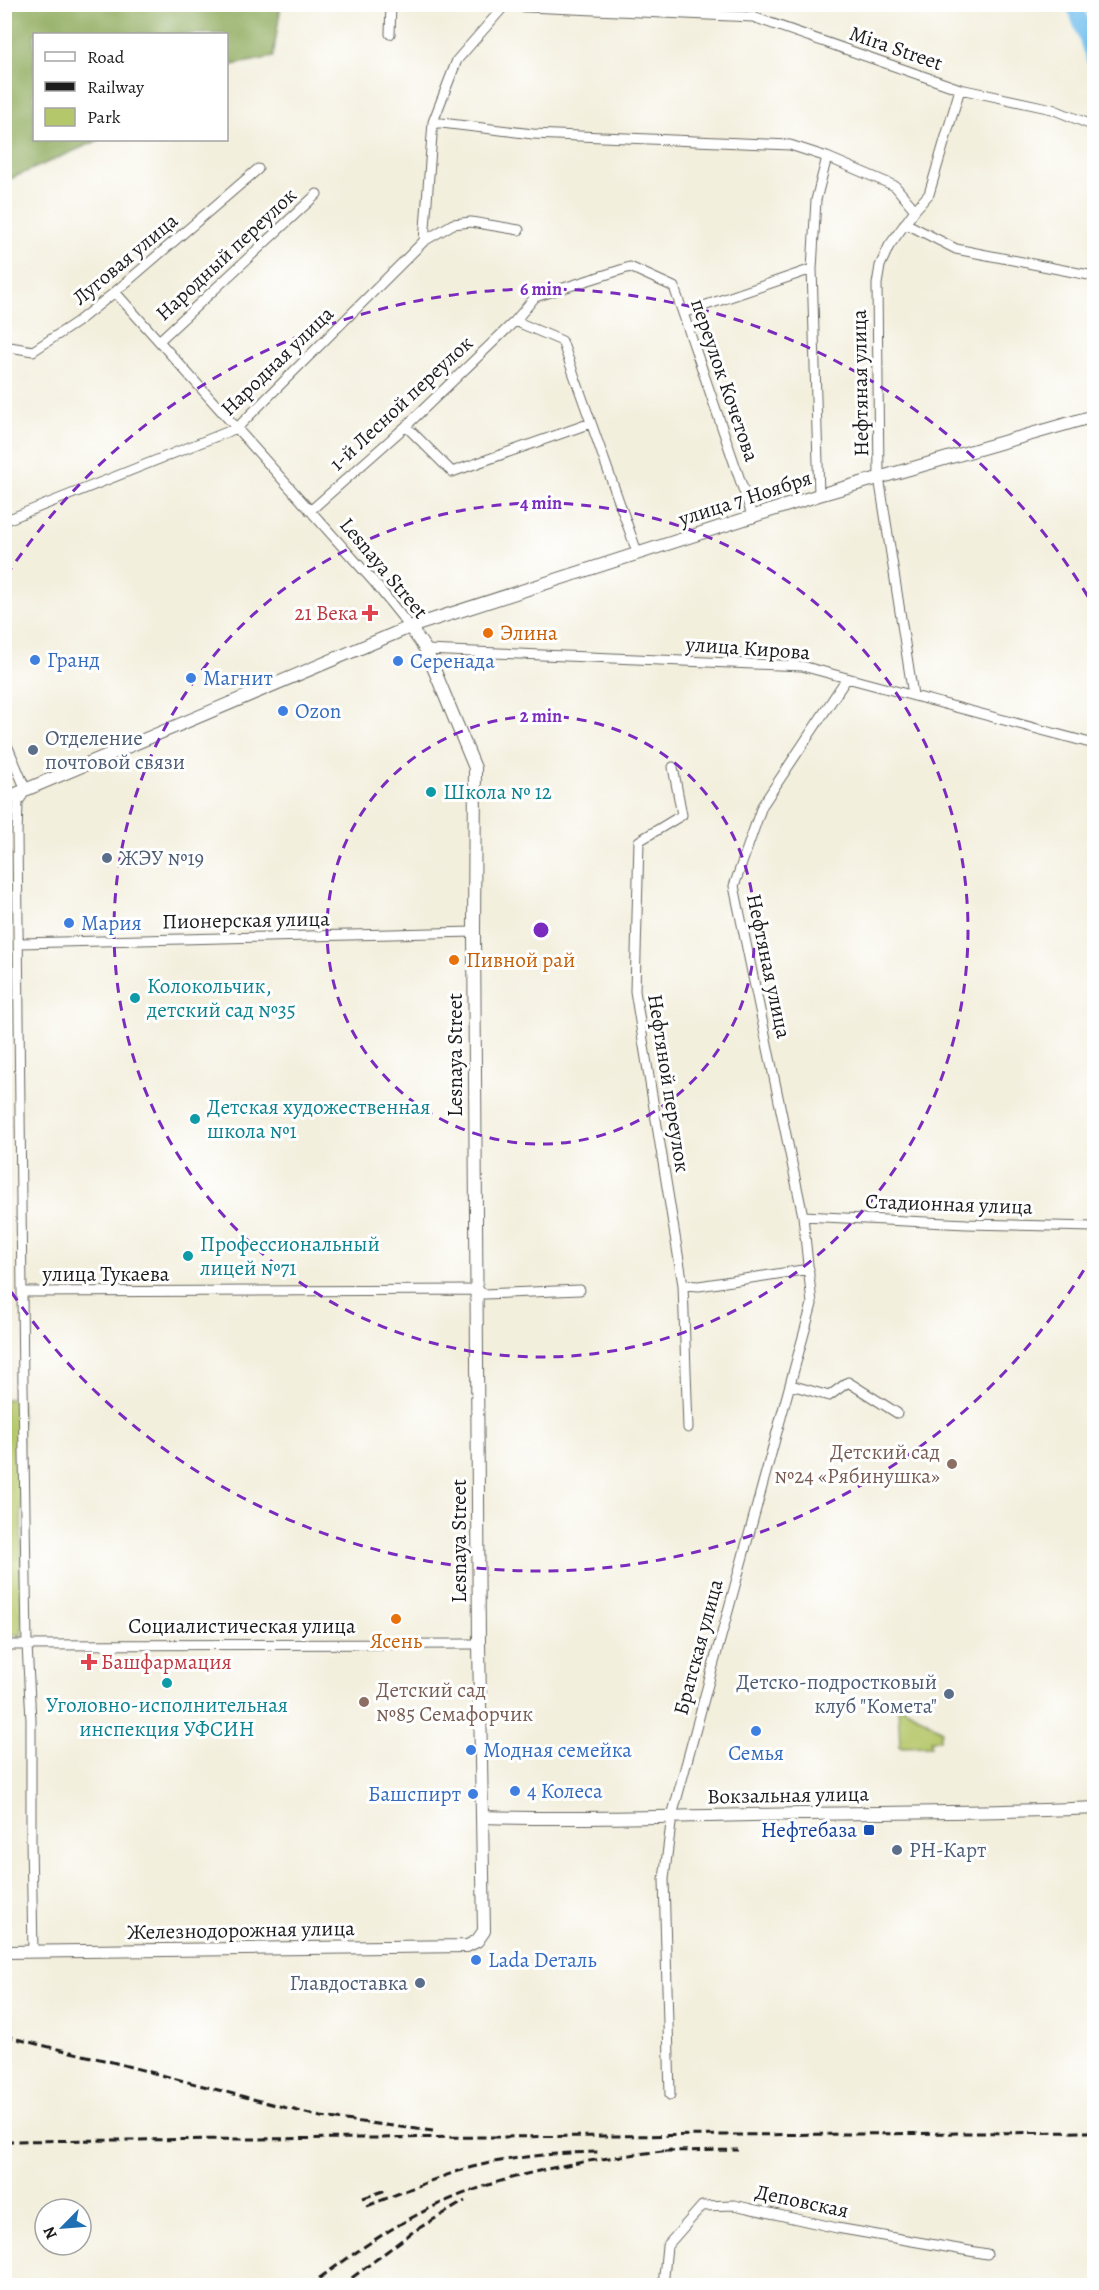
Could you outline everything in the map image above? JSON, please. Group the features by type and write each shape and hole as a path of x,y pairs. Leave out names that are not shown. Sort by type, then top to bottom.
{"main road":[{"name":"улица 7 Ноября","path":"5,799 410,627 819,495 1095,416"},
{"name":"Lesnaya Street","path":"410,627 426,650 475,768 479,1644 484,1931 477,1941"},
{"name":"Вокзальная улица","path":"482,1817 543,1819 1025,1812 1095,1808"},
{"name":"Железнодорожная улица","path":"4,1952 467,1946 477,1941"}],"street":[{"path":"390,34 392,4"},
{"path":"424,241 433,122 457,60 506,5"},
{"name":"Mira Street","path":"506,5 753,17 960,88 1052,109 1095,126"},
{"name":"Нефтяная улица","path":"913,695 879,477 877,284 880,266 889,246 915,210 930,194 960,88"},
{"path":"433,122 533,134 790,145 827,157 895,186 915,210"},
{"path":"819,495 812,269 816,200 827,157"},
{"name":"Луговая улица","path":"4,346 33,351 77,322 258,169"},
{"name":"Народный переулок","path":"159,341 317,194"},
{"name":"Народная улица","path":"4,521 237,428 424,241 453,224 471,222 519,230"},
{"path":"905,223 957,249 1095,276"},
{"name":"переулок Кочетова","path":"515,321 535,297 630,267 674,287 753,518"},
{"path":"683,313 812,269"},
{"name":"Lesnaya Street","path":"115,292 374,582 410,627"},
{"path":"515,321 562,341 637,552"},
{"name":"1-й Лесной переулок","path":"310,511 406,426 515,321"},
{"path":"406,426 452,472 591,423"},
{"name":"улица Кирова","path":"426,650 802,666 1095,744"},
{"name":"Нефтяная улица","path":"803,1216 734,886 762,806 847,678"},
{"path":"4,738 27,790 18,802 17,855 33,1952"},
{"name":"Нефтяной переулок","path":"673,767 682,815 639,842 635,991 683,1285 688,1428"},
{"path":"5,799 18,802"},
{"name":"Пионерская улица","path":"20,943 474,932"},
{"name":"Стадионная улица","path":"803,1216 967,1224 1095,1227"},
{"name":"Братская улица","path":"670,2095 664,1879 672,1816 812,1304 803,1216"},
{"path":"683,1285 699,1286 809,1269"},
{"name":"улица Тукаева","path":"23,1292 477,1290 483,1294 580,1290"},
{"path":"791,1385 829,1396 848,1382 897,1413"},
{"name":"Социалистическая улица","path":"4,1645 479,1644"},
{"name":"Деповская","path":"663,2286 667,2246 702,2206 734,2205 837,2228 987,2254"}],"green space":[{"path":"5,4 281,4 273,57 228,66 228,33 33,33 33,141 97,141 5,181"},
{"path":"4,1399 21,1399 22,1635 5,1635"},
{"path":"898,1704 942,1730 940,1740 931,1740 931,1746 900,1747"}],"waterway":[{"path":"1074,4 1094,59"}],"railway":[{"path":"4,2036 321,2117 433,2131"},
{"path":"4,2141 1094,2132"},
{"path":"308,2286 391,2229 467,2192 500,2181 568,2165 672,2150"},
{"path":"665,2151 738,2150"},
{"path":"367,2206 438,2178 496,2162 530,2156 599,2152"},
{"path":"363,2198 386,2190"},
{"path":"341,2286 414,2231 465,2201"}],"place":[{"name":"21 Века","path":"370,613"},
{"name":"Элина","path":"488,633"},
{"name":"Гранд","path":"35,660"},
{"name":"Серенада","path":"398,661"},
{"name":"Магнит","path":"191,678"},
{"name":"Ozon","path":"283,711"},
{"name":"Отделение почтовой связи","path":"33,750"},
{"name":"Школа № 12","path":"431,792"},
{"name":"ЖЭУ №19","path":"107,858"},
{"name":"Мария","path":"69,923"},
{"name":"Пивной рай","path":"454,960"},
{"name":"Колокольчик, детский сад №35","path":"135,998"},
{"name":"Детская художественная школа №1","path":"195,1119"},
{"name":"Профессиональный лицей №71","path":"188,1256"},
{"name":"Детский сад №24 «Рябинушка»","path":"952,1464"},
{"name":"Ясень","path":"396,1619"},
{"name":"Башфармация","path":"89,1662"},
{"name":"Уголовно-исполнительная инспекция УФСИН","path":"167,1683"},
{"name":"Детско-подростковый клуб \"Комета\"","path":"949,1694"},
{"name":"Детский сад №85 Семафорчик","path":"364,1702"},
{"name":"Семья","path":"756,1731"},
{"name":"Модная семейка","path":"471,1750"},
{"name":"4 Колеса","path":"515,1791"},
{"name":"Башспирт","path":"473,1794"},
{"name":"Нефтебаза","path":"869,1830"},
{"name":"РН-Карт","path":"897,1850"},
{"name":"Lada Dеталь","path":"476,1960"},
{"name":"Главдоставка","path":"420,1983"}]}
